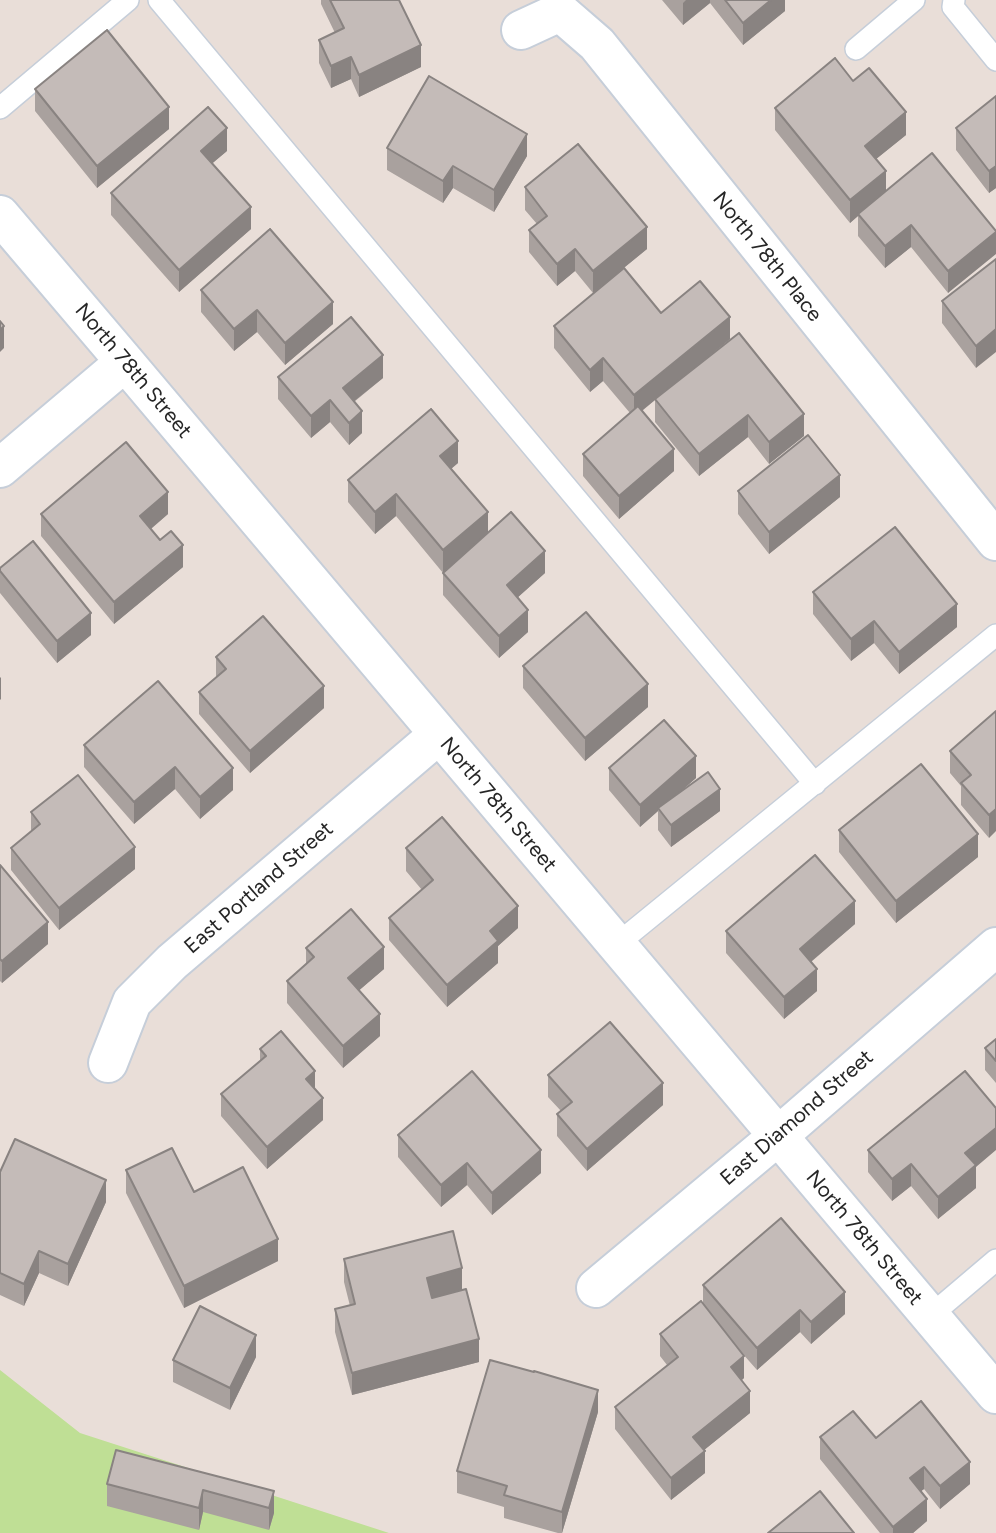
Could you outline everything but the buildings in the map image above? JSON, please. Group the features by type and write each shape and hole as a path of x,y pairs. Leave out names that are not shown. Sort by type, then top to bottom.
{"street":[{"name":"North 78th Place","path":"521,30 562,6 597,44 996,541"},
{"name":"North 78th Street","path":"0,215 996,1394"},
{"path":"0,468 125,362"},
{"name":"East Portland Street","path":"108,1063 132,1002 172,962 438,735"},
{"name":"East Diamond Street","path":"596,1288 778,1136 996,947"}],"lane":[{"path":"0,108 128,0"},
{"path":"159,0 815,784"},
{"path":"856,49 914,0"},
{"path":"954,0 953,7 996,60"},
{"path":"617,945 996,635"},
{"path":"930,1315 996,1260"}],"green space":[{"path":"0,1370 80,1433 389,1533 0,1533"}]}
